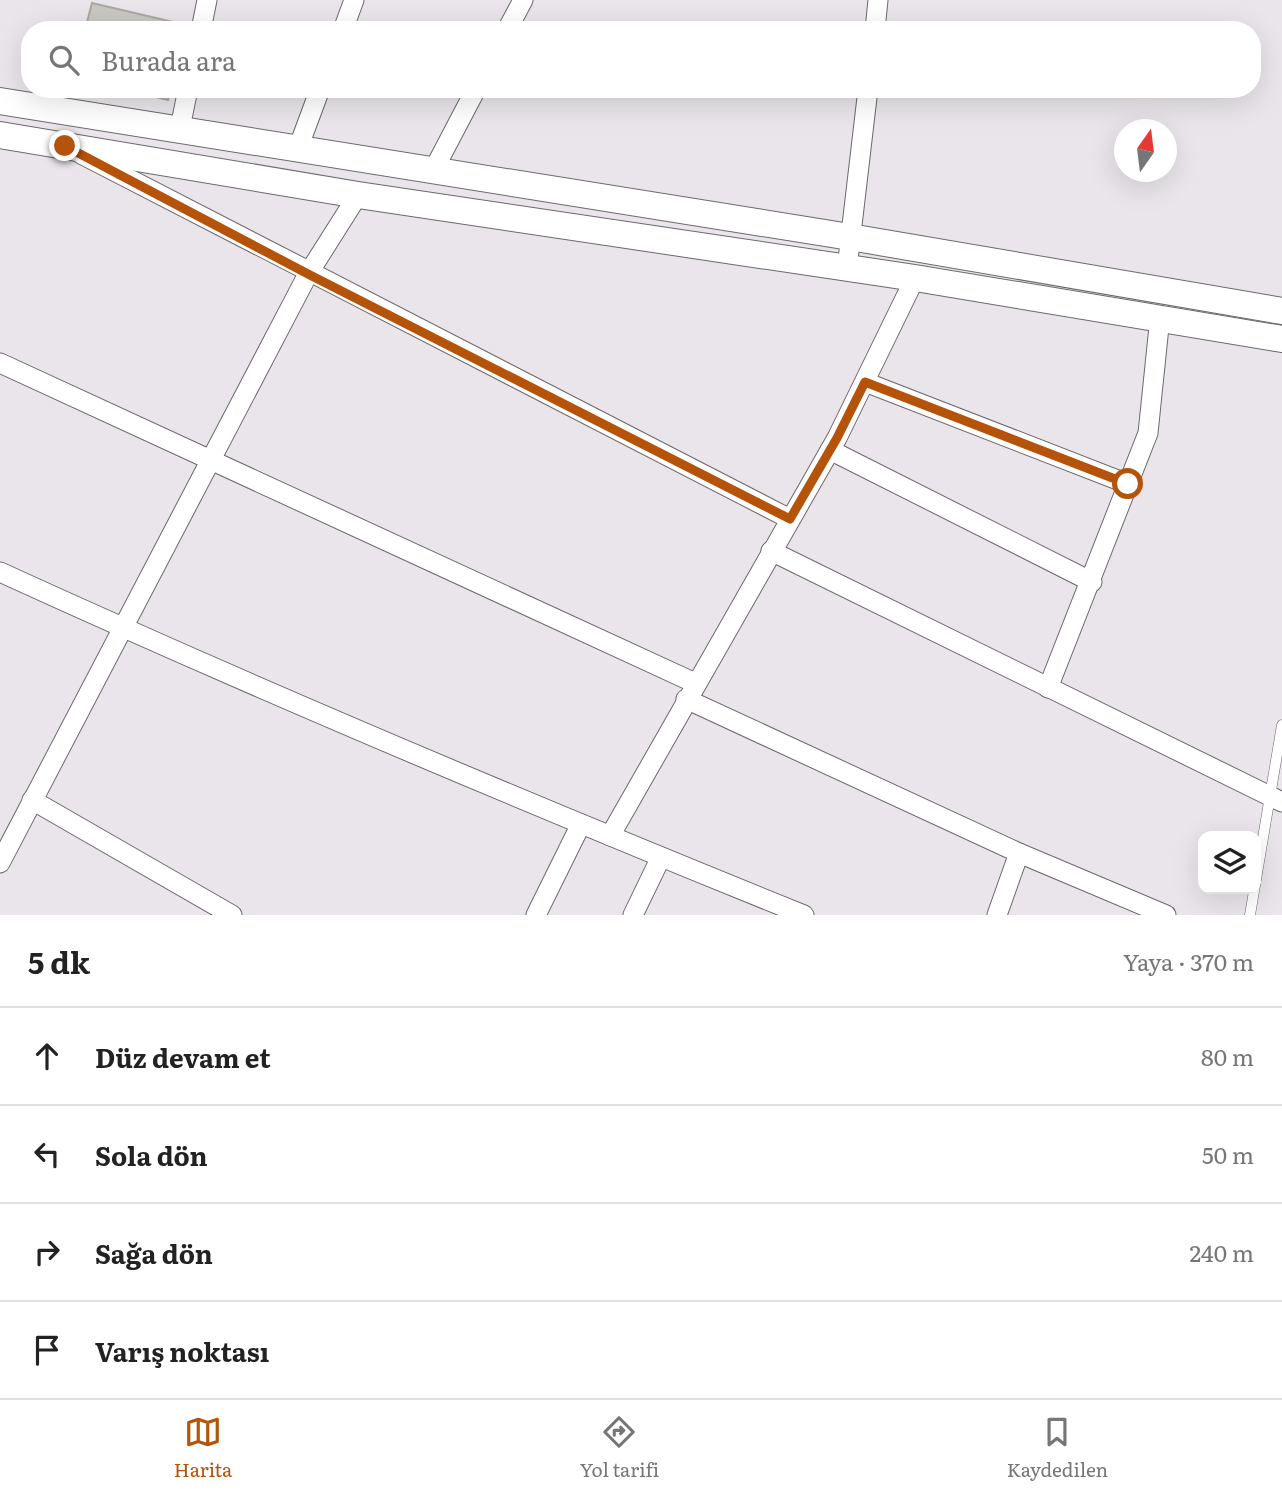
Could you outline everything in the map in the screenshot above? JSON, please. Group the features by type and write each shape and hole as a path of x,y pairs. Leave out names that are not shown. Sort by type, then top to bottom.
{"street":[{"path":"203,21 207,0"},
{"path":"346,21 354,0"},
{"path":"512,21 523,0"},
{"path":"876,21 878,0"},
{"path":"180,128 186,98"},
{"path":"297,151 317,98"},
{"path":"433,171 471,98"},
{"path":"847,268 867,98"},
{"path":"0,101 180,128 297,151 850,237 1282,311"},
{"path":"0,135 358,195 915,278 1282,339"},
{"path":"65,146 308,274 790,519"},
{"path":"0,863 308,274 358,195"},
{"path":"610,836 831,450 915,278"},
{"path":"1048,688 1149,433 1160,317"},
{"path":"0,363 211,460 691,691 1019,853 1166,915"},
{"path":"865,382 1128,484"},
{"path":"831,450 1092,582"},
{"path":"771,551 1276,800"},
{"path":"0,572 122,628 581,824 804,915"},
{"path":"32,800 232,915"},
{"path":"536,915 581,824"},
{"path":"997,915 1019,853"},
{"path":"633,915 660,857"}],"lane":[{"path":"1250,915 1276,800 1282,724"}],"building":[{"path":"92,3 169,21 87,21"}],"route":[{"path":"65,146 308,274 790,519 837,438 865,382 1128,484"}]}
